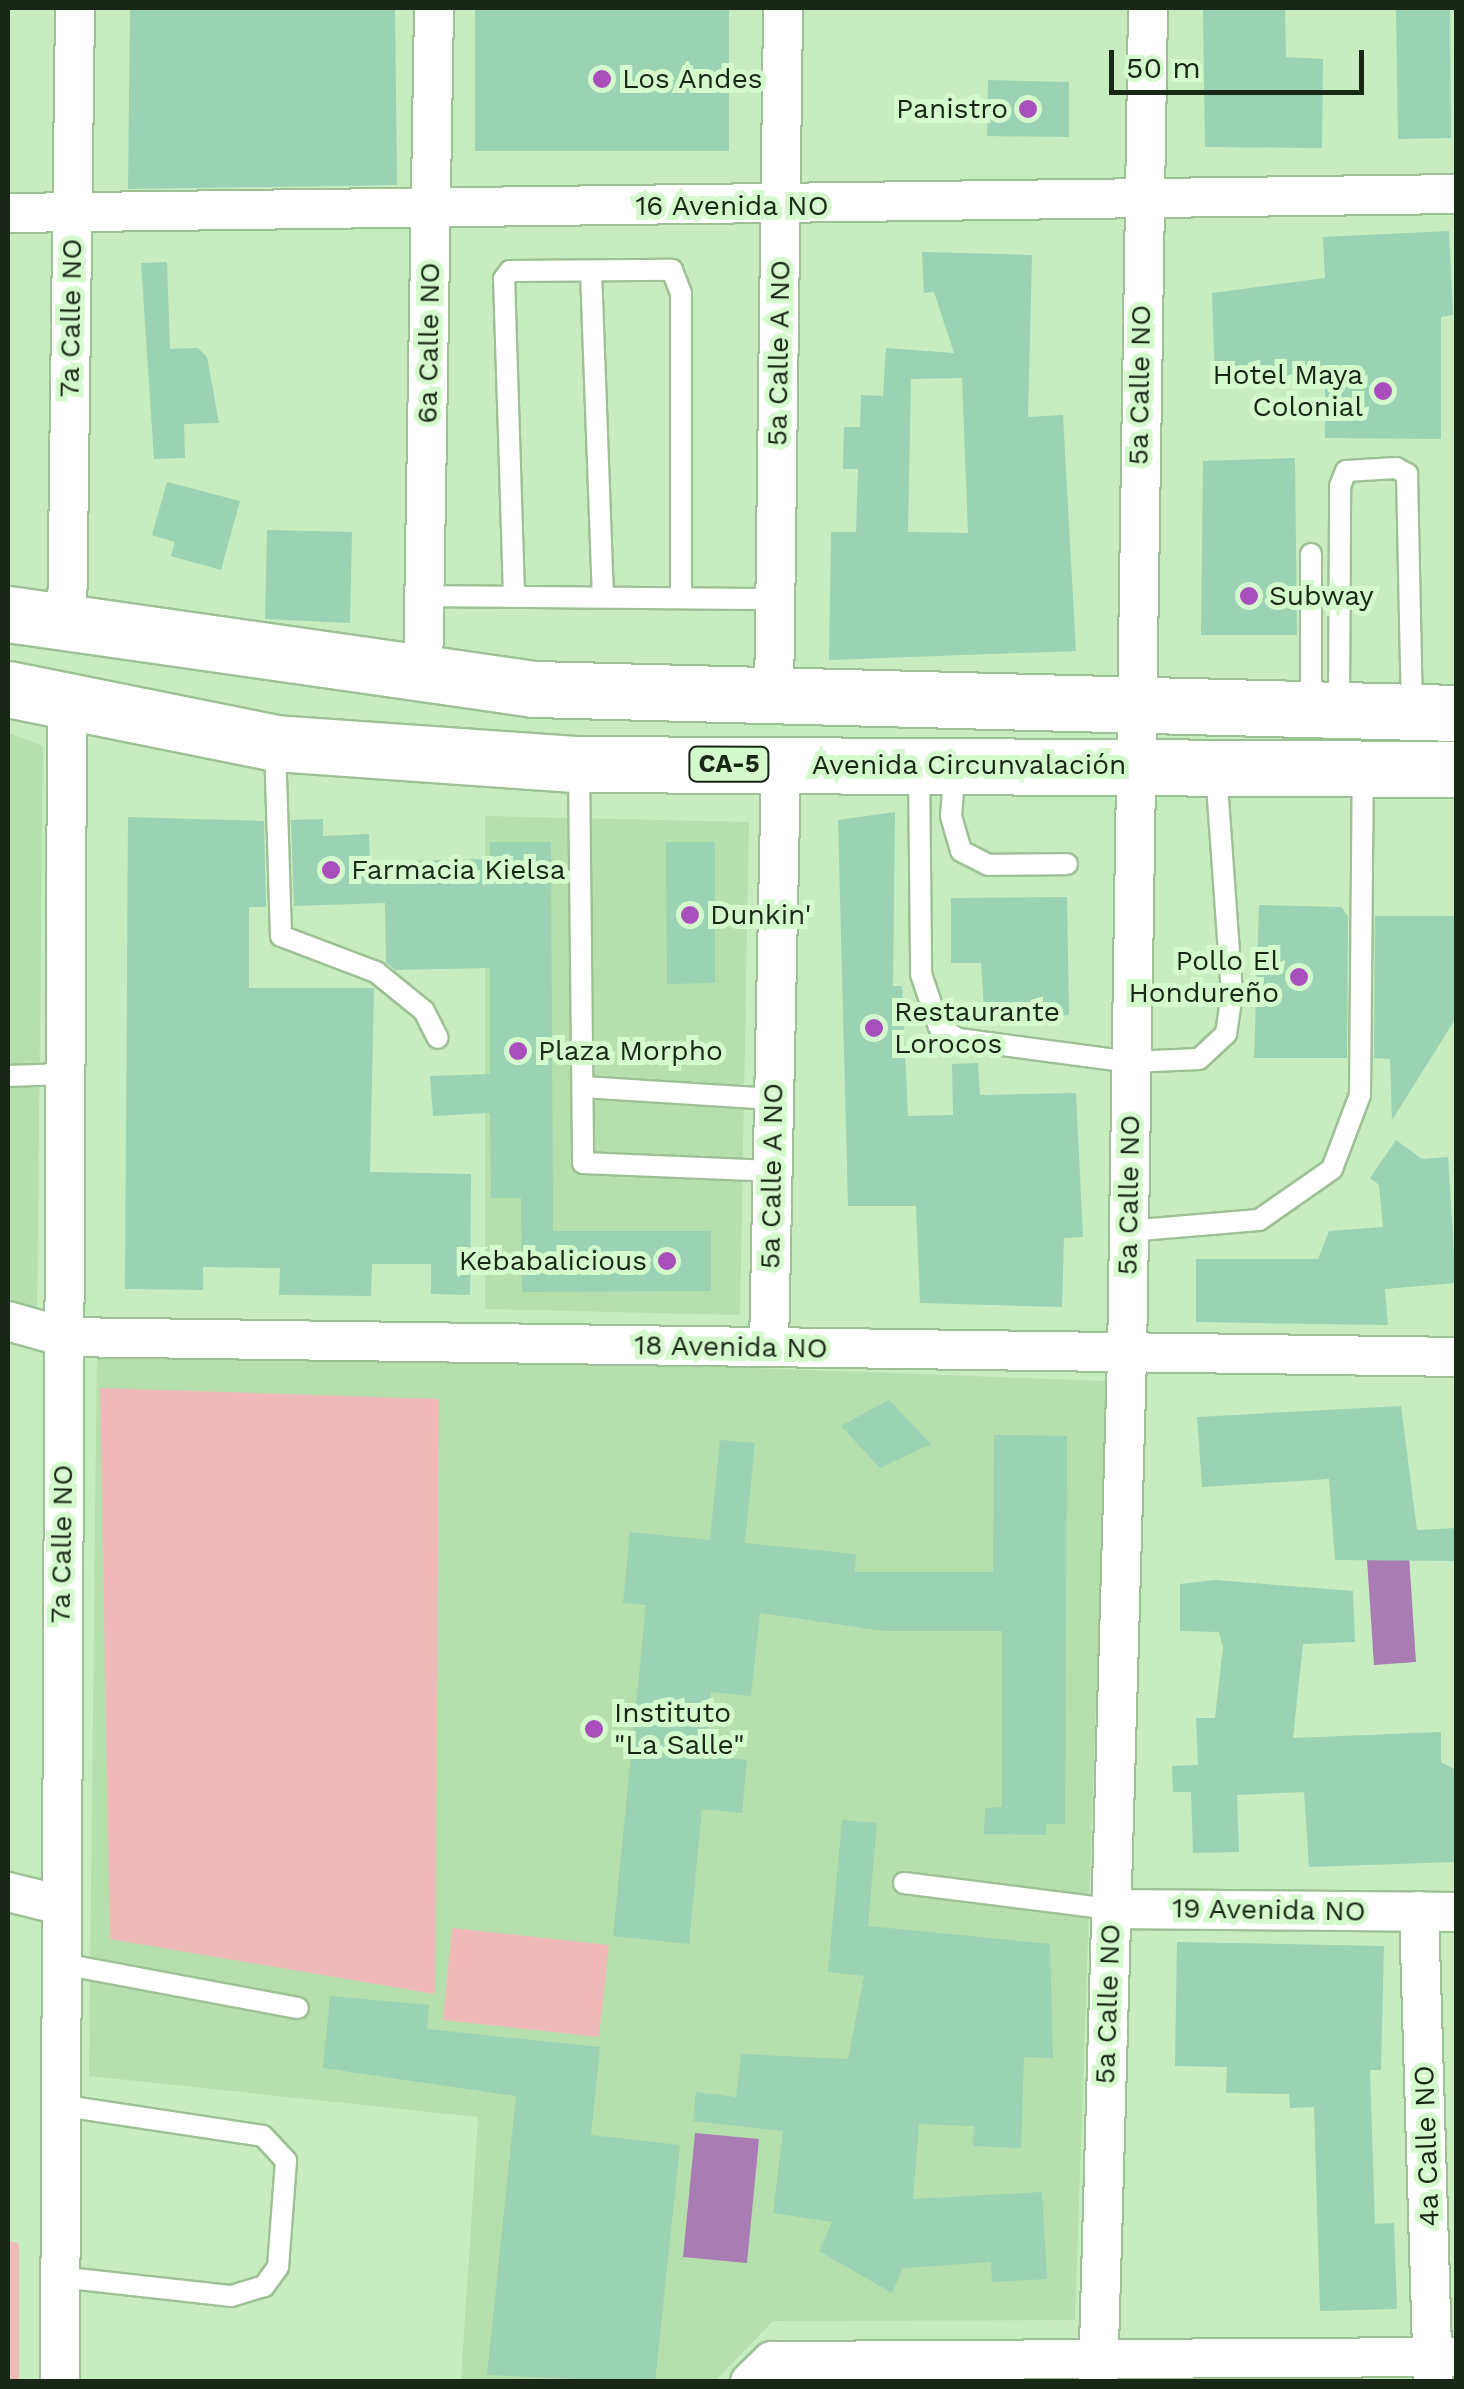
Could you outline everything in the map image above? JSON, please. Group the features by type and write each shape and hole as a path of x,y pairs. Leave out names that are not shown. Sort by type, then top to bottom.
{"highway":[{"path":"8,592 68,618 144,638 422,678 774,698 1434,712"},
{"path":"8,614 68,618"},
{"name":"Avenida Circunvalación","path":"8,688 67,706 274,743 579,764 1456,769"}],"street":[{"name":"7a Calle NO","path":"68,618 75,8"},
{"name":"6a Calle NO","path":"422,678 434,8"},
{"name":"5a Calle A NO","path":"774,698 783,8"},
{"name":"5a Calle NO","path":"1098,2369 1127,1358 1132,766 1148,8"},
{"name":"16 Avenida NO","path":"8,214 780,207 1456,194"},
{"name":"7a Calle NO","path":"60,2382 56,1904 67,706"},
{"name":"5a Calle A NO","path":"769,1347 781,764"},
{"name":"18 Avenida NO","path":"8,1320 64,1337 769,1347 1127,1358 1456,1357"},
{"path":"8,1892 56,1904"},
{"name":"19 Avenida NO","path":"1111,1908 1438,1912"},
{"name":"4a Calle NO","path":"1438,1912 1441,2365"},
{"path":"750,2382 772,2361 1098,2369 1441,2365"}],"lane":[{"path":"514,595 499,292 510,271 590,271 680,274 681,598"},
{"path":"590,271 603,597"},
{"path":"1325,710 1340,486 1346,471 1396,468 1407,474 1434,712"},
{"path":"1311,554 1325,710"},
{"path":"425,596 775,599"},
{"path":"274,743 281,936 376,972 424,1011 438,1038"},
{"path":"579,764 583,1163 771,1171"},
{"path":"937,765 961,852 988,865 1067,864"},
{"path":"937,765 921,974 939,1028 958,1039 1130,1062 1200,1060 1226,1034 1232,994 1216,766"},
{"path":"1128,1231 1259,1220 1332,1169 1360,1095 1362,767"},
{"path":"8,1076 65,1074"},
{"path":"583,1087 773,1099"},
{"name":"19 Avenida NO","path":"904,1883 1111,1908"},
{"path":"56,1963 298,2008"},
{"path":"58,2105 263,2136 286,2161 278,2267 264,2286 232,2296 59,2277"}],"shaded area":[{"path":"8,733 43,746 37,1309 8,1301"},
{"path":"485,816 749,822 740,1315 485,1309"},
{"name":"Instituto \"La Salle\"","path":"97,1344 1107,1381 1075,2320 773,2321 715,2381 461,2381 478,2117 89,2076"},
{"path":"100,1388 439,1399 435,1994 110,1939"},
{"path":"1409,1556 1416,1662 1374,1665 1367,1559"},
{"path":"452,1928 609,1945 599,2037 443,2020"},
{"path":"695,2133 759,2139 747,2263 683,2257"},
{"path":"8,2240 19,2244 19,2381 8,2381"},
{"path":"1064,2376 1064,2382 787,2382 793,2377"}],"building":[{"path":"130,8 395,8 397,185 128,189"},
{"name":"Los Andes","path":"475,8 729,8 729,151 475,151"},
{"path":"1203,8 1285,8 1286,57 1323,59 1322,148 1205,147"},
{"path":"1396,8 1450,8 1451,138 1398,139"},
{"name":"Panistro","path":"988,80 1069,82 1069,137 987,136"},
{"path":"1449,231 1453,315 1441,317 1441,439 1325,438 1325,376 1215,380 1212,293 1325,278 1323,237"},
{"path":"922,252 1032,255 1028,417 1063,415 1076,651 829,660 831,532 856,532 858,469 843,469 844,427 860,427 861,395 883,396 886,348 954,353 934,292 924,293","holes":["962,378 968,533 908,532 911,379"]},
{"path":"167,262 170,349 198,348 207,357 219,423 184,424 185,458 154,459 141,263"},
{"path":"1295,458 1297,635 1201,635 1203,461"},
{"path":"167,482 240,501 221,570 171,556 175,542 152,535"},
{"path":"267,530 352,532 350,623 265,619"},
{"path":"895,812 893,986 902,986 908,1116 953,1115 952,1064 978,1063 980,1095 1076,1093 1083,1237 1064,1238 1062,1307 920,1303 916,1206 848,1206 838,820"},
{"path":"128,817 264,821 266,907 249,907 249,988 374,988 370,1172 471,1174 470,1295 431,1294 431,1264 372,1264 371,1296 279,1295 280,1268 203,1267 203,1290 125,1289"},
{"path":"323,819 323,836 369,834 370,862 490,859 490,842 551,842 553,1231 711,1231 711,1291 522,1292 521,1198 491,1198 490,1113 433,1116 430,1076 490,1074 490,968 395,970 386,962 385,903 294,906 291,820"},
{"path":"666,842 715,842 715,983 667,984"},
{"path":"1067,897 1069,1015 985,1023 981,963 951,963 951,898"},
{"name":"Pollo El Hondureño","path":"1259,905 1341,907 1348,916 1347,1058 1254,1058"},
{"path":"1375,916 1456,916 1456,1018 1392,1120 1390,1059 1374,1058"},
{"path":"1396,1140 1422,1159 1448,1157 1456,1283 1385,1289 1388,1325 1196,1322 1196,1259 1318,1259 1329,1231 1383,1227 1379,1185 1370,1178"},
{"path":"889,1400 931,1444 880,1468 841,1426"},
{"path":"1401,1406 1417,1530 1456,1528 1456,1561 1335,1560 1329,1479 1202,1487 1197,1417"},
{"path":"994,1435 1067,1436 1065,1824 1046,1824 1046,1835 984,1834 985,1808 1002,1807 1002,1631 884,1631 760,1613 751,1696 711,1692 705,1756 747,1760 742,1813 702,1809 689,1944 613,1936 646,1605 623,1603 630,1532 710,1540 720,1440 755,1443 745,1543 856,1554 855,1572 993,1572"},
{"path":"1215,1580 1353,1591 1355,1642 1303,1644 1293,1738 1441,1732 1441,1762 1456,1770 1456,1862 1309,1867 1304,1792 1237,1795 1239,1852 1193,1853 1191,1792 1173,1792 1172,1766 1198,1765 1196,1718 1215,1718 1223,1647 1219,1632 1180,1631 1180,1584"},
{"path":"842,1820 877,1823 868,1926 1050,1944 1053,2058 1024,2057 1021,2148 973,2146 974,2126 919,2124 913,2199 1042,2192 1047,2279 992,2282 991,2262 903,2268 892,2293 819,2251 832,2222 773,2213 783,2131 693,2121 696,2092 736,2097 741,2054 848,2059 864,1976 828,1972"},
{"path":"1177,1942 1384,1946 1381,2070 1370,2070 1375,2224 1394,2223 1397,2309 1320,2311 1314,2107 1290,2108 1289,2094 1226,2093 1227,2067 1175,2066"},
{"path":"330,1996 429,2005 427,2029 600,2047 591,2135 680,2145 655,2382 487,2375 516,2096 323,2068"}],"place":[{"name":"Los Andes","path":"602,79"},
{"name":"Panistro","path":"1028,109"},
{"name":"Hotel Maya Colonial","path":"1383,391"},
{"name":"Subway","path":"1249,596"},
{"name":"Farmacia Kielsa","path":"331,870"},
{"name":"Dunkin'","path":"690,915"},
{"name":"Pollo El Hondureño","path":"1299,977"},
{"name":"Restaurante Lorocos","path":"874,1028"},
{"name":"Plaza Morpho","path":"518,1051"},
{"name":"Kebabalicious","path":"667,1261"},
{"name":"Instituto \"La Salle\"","path":"594,1729"}]}
